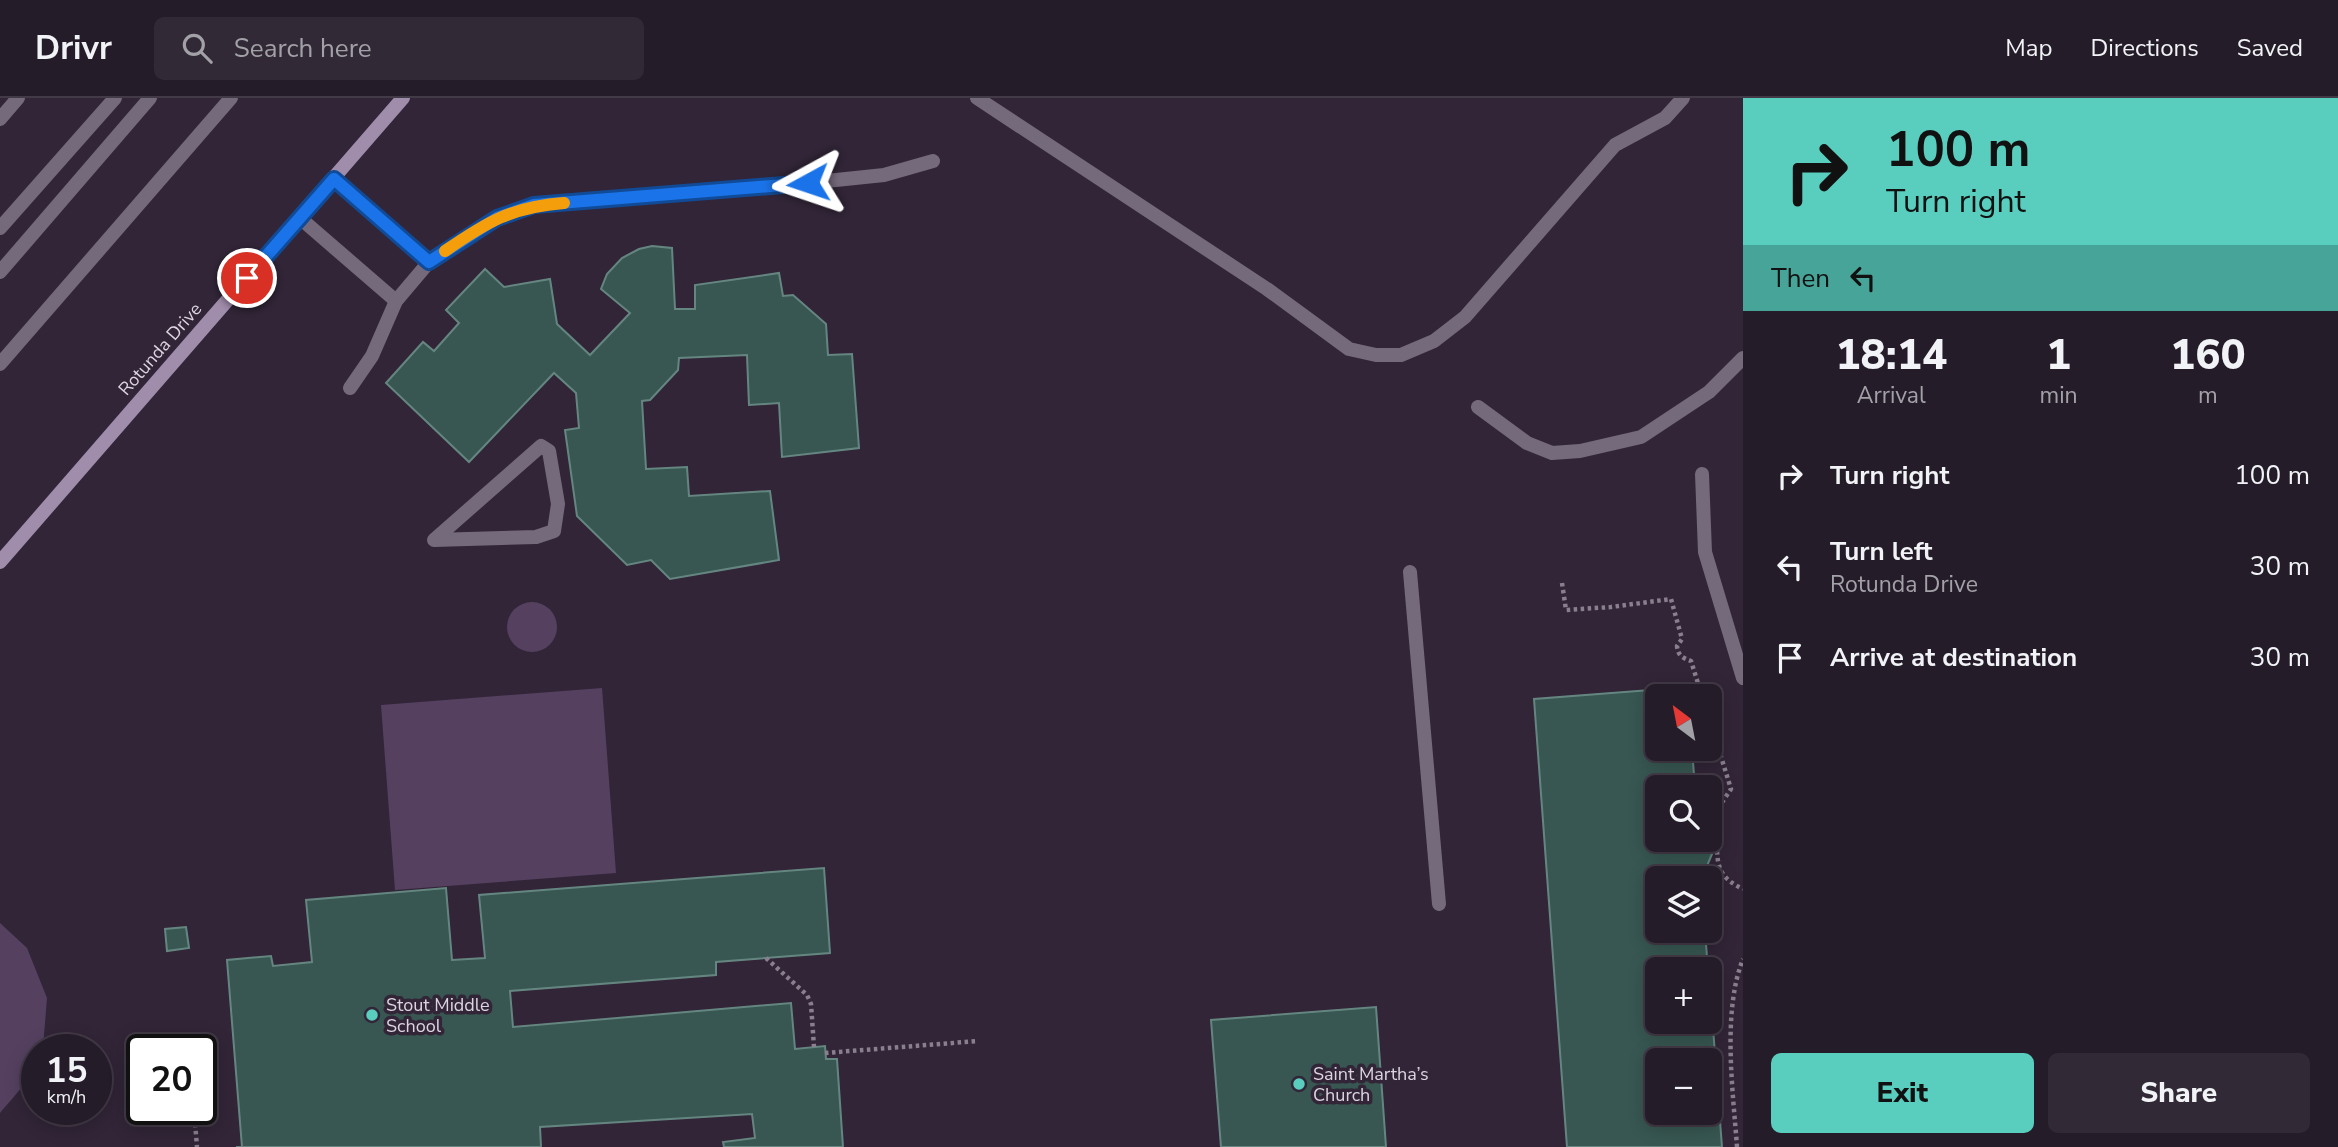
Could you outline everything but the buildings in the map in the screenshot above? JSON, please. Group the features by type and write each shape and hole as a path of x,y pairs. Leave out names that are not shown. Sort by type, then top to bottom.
{"main road":[{"name":"Rotunda Drive","path":"0,562 403,98"}],"lane":[{"path":"0,119 18,98"},
{"path":"0,229 115,98"},
{"path":"0,272 150,98"},
{"path":"0,364 231,98"},
{"path":"977,98 1267,289 1349,349 1376,355 1401,355 1434,341 1465,317 1615,145 1665,118 1683,98"},
{"path":"350,388 372,356 396,301 429,262 497,218 534,205 884,175 933,161"},
{"path":"334,179 429,262"},
{"path":"300,218 396,301"},
{"path":"1478,407 1527,443 1552,453 1580,451 1641,437 1710,392 1743,358"},
{"path":"541,446 550,451 558,503 554,531 536,537 434,540 541,446"},
{"path":"1702,474 1705,552 1743,678"},
{"path":"1410,572 1439,904"}],"path":[{"path":"1562,583 1566,610 1671,599 1682,639 1677,646 1677,652 1691,661 1698,684"},
{"path":"1722,760 1731,789 1711,819 1717,833 1720,871 1732,884 1743,889"},
{"path":"766,958 807,995 811,1004 814,1047"},
{"path":"1737,1147 1731,1056 1733,1009 1739,968 1743,959"},
{"path":"825,1053 978,1041"},
{"path":"195,1125 197,1147"}],"shaded area":[{"path":"532,602 549,610 557,627 549,644 532,652 515,644 507,627 515,610"},
{"path":"602,688 616,873 395,890 381,705"},
{"path":"0,923 27,948 47,998 44,1034 21,1034 21,1088 0,1113"}],"slow traffic":[{"path":"445,251 497,218 534,205 564,203"}],"place":[{"name":"Stout Middle School","path":"372,1015"},
{"name":"Saint Martha’s Church","path":"1299,1084"}],"route":[{"path":"247,278 334,179 429,262 481,226 534,205 808,183"}]}
